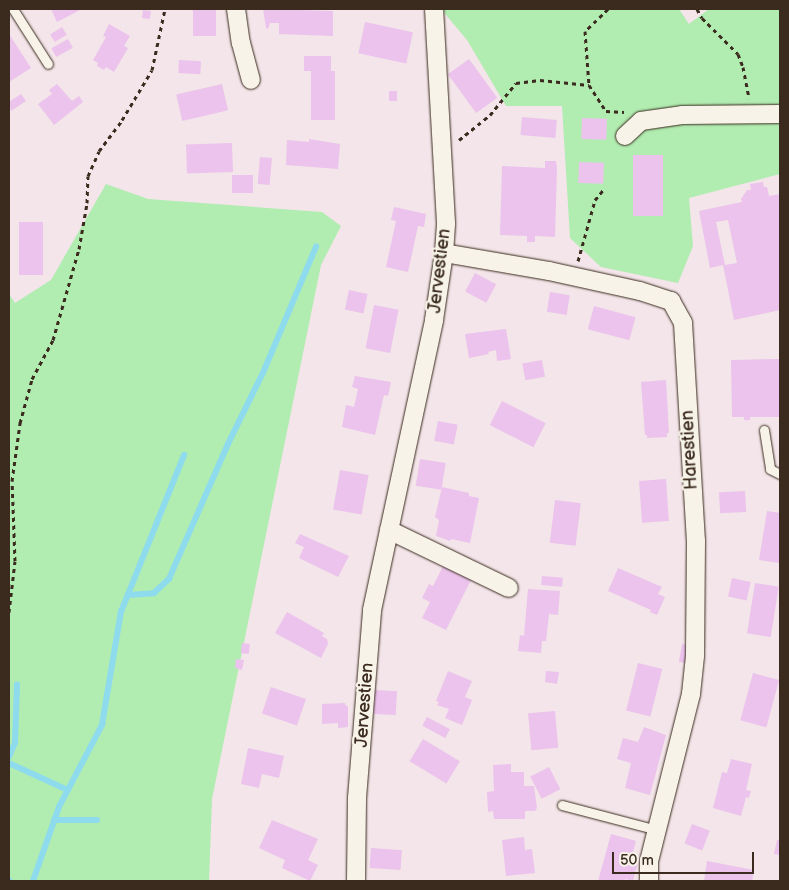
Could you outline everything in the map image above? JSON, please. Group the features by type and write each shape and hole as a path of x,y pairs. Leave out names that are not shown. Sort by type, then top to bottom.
{"street":[{"path":"236,9 241,43 252,80"},
{"name":"Jervestien","path":"356,881 357,798 372,610 434,320 444,253 446,223 434,9"},
{"path":"625,136 641,121 682,115 780,114"},
{"name":"Harestien","path":"444,253 574,276 640,291 670,301 683,323 696,541 695,656 691,694 649,861 649,881"},
{"path":"389,530 509,588"}],"lane":[{"path":"13,9 48,64"},
{"path":"764,430 770,469 780,474"},
{"path":"562,804 657,830"}],"path":[{"path":"9,612 14,561 12,482 20,422 32,379 53,340 79,249 87,203 88,176 99,151 122,120 152,70 165,9"},
{"path":"608,9 586,31 589,85 606,110 633,113 641,121"},
{"path":"697,9 702,18 738,54 743,66 752,114"},
{"path":"442,153 490,115 516,83 540,80 589,85"},
{"path":"574,276 595,200 604,189"}],"green space":[{"path":"441,9 679,9 689,24 709,9 780,9 780,174 689,198 693,246 678,283 601,267 570,238 562,106 506,106 467,40"},
{"path":"106,184 148,199 322,212 341,226 321,265 212,799 209,881 9,881 9,294 15,303 51,280"}],"building":[{"path":"51,9 79,9 80,10 57,22"},
{"path":"193,9 216,9 216,36 193,36"},
{"path":"263,9 333,11 333,36 279,34 279,23 270,23 268,29 266,28"},
{"path":"143,10 151,11 150,19 142,18"},
{"path":"365,22 413,32 406,63 358,53"},
{"path":"109,24 130,36 124,46 128,48 114,72 106,67 104,70 97,66 98,63 93,60 106,37 103,36"},
{"path":"62,27 67,35 55,42 50,34"},
{"path":"9,34 31,68 9,82"},
{"path":"68,39 73,48 56,57 51,48"},
{"path":"304,56 331,56 331,71 335,71 335,120 311,120 311,71 304,71"},
{"path":"469,59 497,98 476,113 448,74"},
{"path":"179,60 201,61 200,74 178,73"},
{"path":"57,84 72,101 79,96 83,102 54,125 38,104 52,94 49,90"},
{"path":"222,84 228,110 182,121 176,95"},
{"path":"389,91 397,91 397,101 389,101"},
{"path":"21,94 26,101 11,111 9,102"},
{"path":"522,117 557,120 555,138 520,135"},
{"path":"582,118 607,119 606,140 581,139"},
{"path":"309,139 340,144 338,169 286,165 287,140 309,142"},
{"path":"232,143 233,172 187,174 186,145"},
{"path":"633,155 663,155 663,216 633,216"},
{"path":"260,157 272,158 270,185 258,184"},
{"path":"545,161 556,161 557,168 555,237 535,236 535,242 527,242 527,236 500,235 502,166 545,168"},
{"path":"579,162 604,163 603,184 578,183"},
{"path":"232,175 253,175 253,193 232,193"},
{"path":"763,182 764,187 767,187 769,196 780,194 780,310 734,320 723,265 710,268 699,211 742,202 741,199 747,190 751,190 750,184","holes":["728,220 737,263 725,265 716,222"]},
{"path":"394,207 426,214 424,227 418,226 408,272 386,267 396,221 391,220"},
{"path":"19,222 43,222 43,275 19,275"},
{"path":"475,273 496,284 486,303 465,292"},
{"path":"349,290 368,294 363,314 345,310"},
{"path":"550,292 570,295 567,315 547,312"},
{"path":"374,305 399,310 390,353 366,348"},
{"path":"594,306 636,317 629,340 588,329"},
{"path":"506,329 511,359 497,361 496,350 488,352 489,354 469,358 465,334"},
{"path":"780,359 780,417 750,417 750,420 744,420 744,417 732,417 731,360"},
{"path":"542,360 545,377 525,380 522,363"},
{"path":"355,376 391,382 388,396 384,395 375,435 342,427 346,405 354,407 358,389 352,387"},
{"path":"666,380 669,433 667,433 667,437 647,438 647,435 645,435 641,382"},
{"path":"502,401 546,423 533,447 490,425"},
{"path":"438,421 458,425 454,444 434,441"},
{"path":"420,459 446,463 441,490 416,486"},
{"path":"340,470 369,475 362,514 333,509"},
{"path":"666,479 669,521 642,523 639,481"},
{"path":"442,487 469,493 469,496 479,498 470,543 451,539 450,541 436,536 439,520 435,517"},
{"path":"745,491 746,512 720,513 719,492"},
{"path":"555,500 581,503 576,546 550,543"},
{"path":"767,511 780,513 780,563 759,560"},
{"path":"300,534 349,556 338,577 299,558 304,547 295,543"},
{"path":"443,566 471,580 446,630 422,618 430,602 422,598 429,584 433,586"},
{"path":"618,568 662,587 658,594 665,597 657,615 650,612 651,610 608,591"},
{"path":"542,576 563,578 562,587 541,585"},
{"path":"732,578 751,582 747,601 728,597"},
{"path":"755,583 779,587 771,637 747,633"},
{"path":"528,589 560,591 558,615 549,614 546,641 542,641 541,653 518,651 520,635 524,636"},
{"path":"287,612 324,633 322,636 327,639 328,644 321,658 275,633"},
{"path":"242,643 250,644 249,654 241,653"},
{"path":"682,644 693,646 690,664 679,662"},
{"path":"236,659 244,660 242,670 235,668"},
{"path":"638,663 662,669 650,717 626,711"},
{"path":"448,671 472,681 465,697 472,700 462,725 445,718 449,709 437,705 439,702 436,701"},
{"path":"546,671 559,672 557,684 545,682"},
{"path":"753,673 779,680 766,727 740,720"},
{"path":"271,687 306,699 297,726 262,713"},
{"path":"375,690 397,691 396,715 374,714"},
{"path":"345,703 348,706 348,727 338,728 338,723 322,724 322,704"},
{"path":"555,711 558,748 531,750 528,713"},
{"path":"427,717 450,729 445,738 422,726"},
{"path":"644,727 666,735 650,795 625,788 631,763 617,759 623,738 638,742"},
{"path":"423,739 460,761 446,783 410,761"},
{"path":"248,748 284,756 279,778 262,774 259,788 241,784"},
{"path":"731,759 752,764 746,790 751,791 749,798 746,797 741,816 713,808 722,772 727,773"},
{"path":"511,764 511,772 524,772 524,786 534,786 537,808 535,811 525,811 525,819 494,819 493,811 488,812 487,792 494,791 493,765"},
{"path":"549,767 560,789 542,799 530,777"},
{"path":"272,820 318,839 308,860 318,865 310,881 282,868 285,860 259,848"},
{"path":"692,824 710,831 702,850 684,844"},
{"path":"611,834 636,841 631,860 638,862 633,881 625,879 625,881 598,881"},
{"path":"524,837 525,850 532,849 535,873 506,876 502,840"},
{"path":"777,840 780,840 780,855 774,854"},
{"path":"371,848 402,850 401,870 370,868"},
{"path":"707,861 754,870 752,881 704,881"}],"waterway":[{"path":"128,595 154,593 169,579 228,444 263,373 316,247"},
{"path":"33,881 59,807 102,725 121,612 184,455"},
{"path":"9,757 15,743 17,685"},
{"path":"9,763 68,790"},
{"path":"54,820 97,820"}]}
